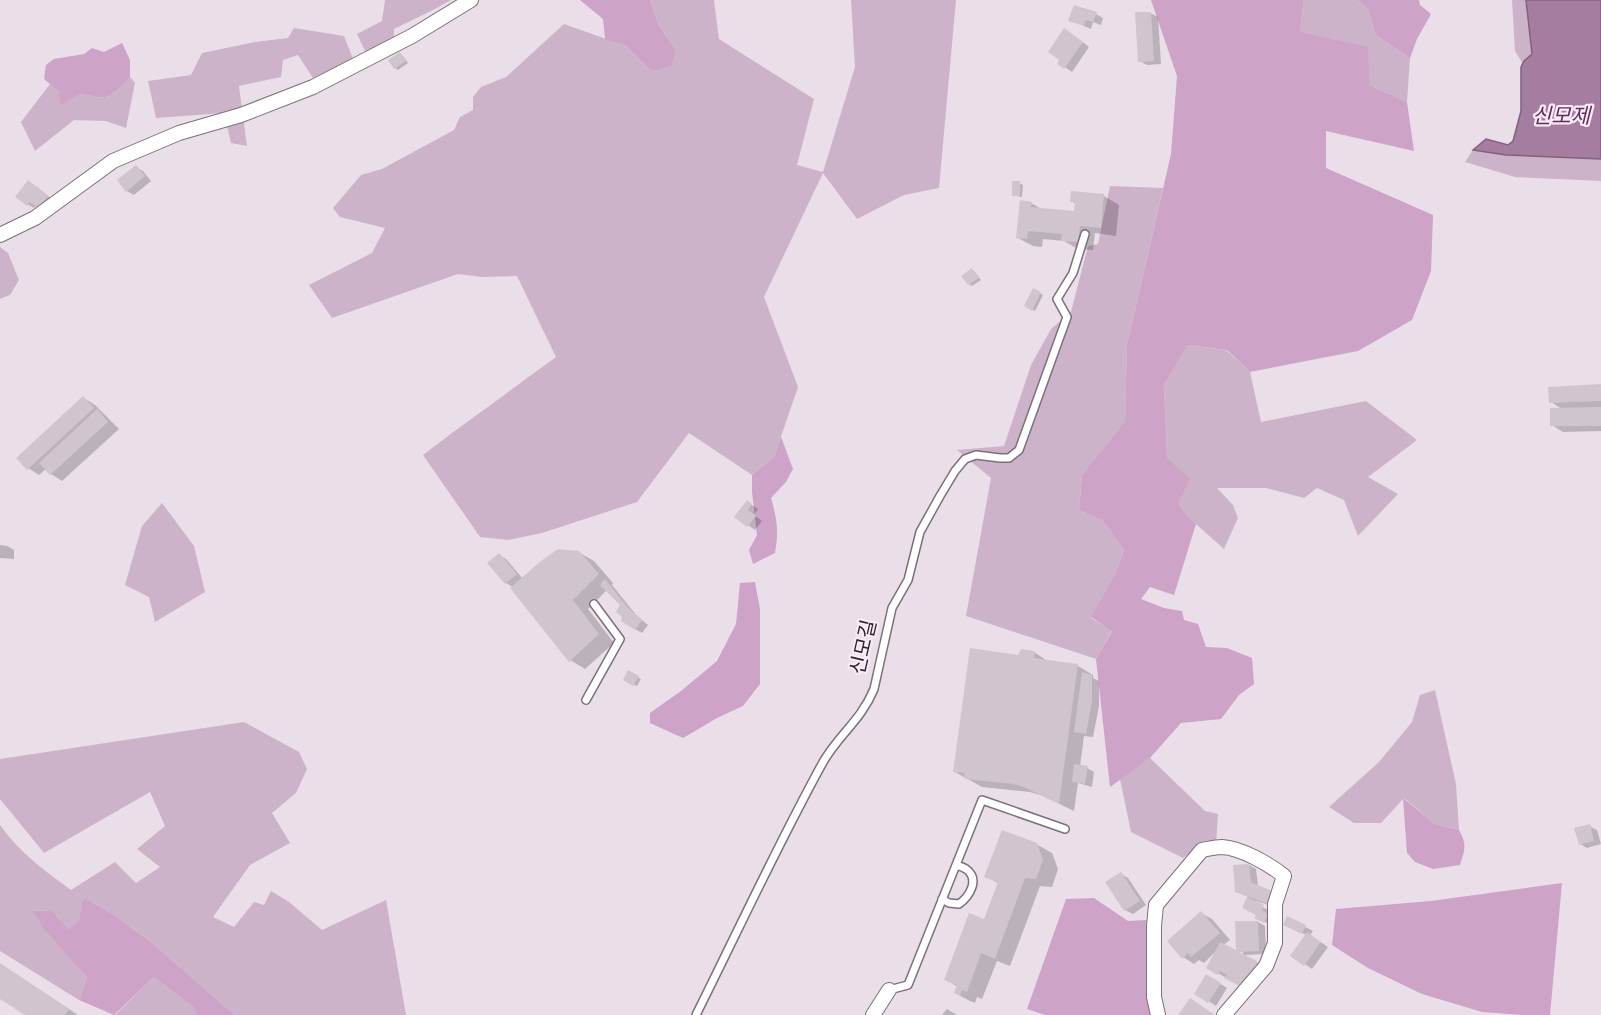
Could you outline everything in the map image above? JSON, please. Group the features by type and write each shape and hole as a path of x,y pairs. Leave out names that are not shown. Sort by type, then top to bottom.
{"street":[{"path":"0,235 35,218 113,161 179,133 241,115 313,87 412,36 471,0"},
{"path":"1158,1015 1154,998 1156,905 1202,850 1222,847 1246,854 1271,866 1284,876 1275,904 1275,943 1266,966 1224,1015"},
{"path":"873,1015 889,990"}],"lane":[{"name":"신모길","path":"696,1015 826,756 859,717 869,701 874,689 892,608 908,580 920,532 950,479 965,459 976,455 1010,458 1019,450 1067,317 1057,299 1073,273 1085,234"},
{"path":"586,700 620,639 594,604"},
{"path":"889,990 908,985 982,800 1065,830"},
{"path":"942,899 949,903 959,904 966,900 970,892 973,883 971,875 967,870 956,865"}],"shaded area":[{"path":"385,0 451,0 394,29 394,40 366,53 357,34 382,21"},
{"path":"580,0 650,0 659,26 676,50 671,66 652,71 626,46 605,39 603,19"},
{"path":"650,0 714,0 719,39 814,99 797,165 823,172 855,67 851,0 956,0 939,188 904,195 857,219 823,173 764,297 798,387 774,457 752,475 689,433 637,502 542,533 508,540 480,537 423,455 556,357 517,276 483,277 458,274 332,318 309,285 372,253 385,228 340,217 333,208 361,175 382,169 454,130 460,117 473,110 473,97 481,87 506,77 564,24 626,46 653,71 676,50 659,26"},
{"path":"1151,0 1304,0 1300,32 1368,47 1369,85 1407,102 1414,151 1326,131 1326,168 1433,215 1431,271 1412,320 1358,351 1250,372 1227,350 1188,345 1164,385 1167,458 1190,479 1178,503 1196,524 1174,595 1150,587 1141,599 1164,608 1182,611 1184,620 1198,624 1206,647 1227,648 1252,658 1254,684 1239,695 1221,719 1181,723 1150,758 1110,787 1096,659 1112,631 1091,617 1115,574 1124,550 1103,521 1079,510 1082,475 1125,422 1127,345 1171,154 1177,76"},
{"path":"1304,0 1357,0 1368,10 1376,35 1410,58 1407,102 1369,85 1300,32"},
{"path":"1357,0 1419,0 1420,5 1431,14 1417,39 1410,58 1376,35 1368,10"},
{"path":"1512,0 1526,0 1532,54 1523,64 1515,51"},
{"path":"294,28 344,36 353,59 313,78 298,55 283,60 281,77 239,86 247,146 231,143 224,113 156,118 148,81 191,75 202,53 288,38"},
{"path":"122,43 130,60 130,77 118,90 105,98 80,94 61,105 58,91 44,79 46,65 54,59 84,54 92,48 104,52"},
{"path":"130,77 135,83 126,128 106,121 74,120 35,151 21,122 50,84 58,91 62,104 80,94 105,98 118,90"},
{"path":"1473,150 1506,155 1601,159 1601,181 1515,177 1465,162"},
{"path":"1110,186 1163,188 1127,345 1125,423 1082,475 1079,510 1103,521 1124,550 1115,574 1091,618 1112,630 1096,659 966,616 991,478 957,450 1004,446 1031,365 1051,329 1071,312 1088,246 1098,244"},
{"path":"0,247 8,253 19,280 10,295 0,299"},
{"path":"1188,345 1226,350 1250,372 1261,422 1366,401 1417,440 1368,477 1398,494 1358,536 1344,500 1317,488 1304,498 1266,488 1217,488 1233,505 1238,518 1224,549 1188,517 1178,503 1167,458 1164,385"},
{"path":"781,437 793,469 786,482 771,498 777,525 775,553 753,564 749,550 757,535 752,475 774,457"},
{"path":"162,503 194,546 205,592 155,622 149,597 125,585 142,526"},
{"path":"755,582 760,609 760,684 743,706 683,738 650,723 650,713 717,661 736,624 740,583"},
{"path":"1435,690 1456,784 1459,830 1435,824 1404,798 1381,823 1354,823 1329,807 1379,762 1412,722 1420,695"},
{"path":"244,722 299,752 307,769 296,793 272,813 290,843 250,865 213,917 234,927 254,902 264,905 271,891 289,902 322,930 386,900 406,1015 235,1015 152,943 113,914 83,897 79,920 69,931 51,910 33,911 87,977 79,1000 0,951 0,825 24,852 71,890 115,862 136,883 160,867 137,849 165,826 150,792 44,853 0,799 0,759"},
{"path":"1150,758 1205,811 1218,814 1216,844 1204,843 1183,858 1131,832 1120,779"},
{"path":"1403,798 1435,824 1459,830 1464,847 1460,865 1433,869 1415,862 1407,853"},
{"path":"1562,883 1550,1015 1482,1012 1422,994 1368,968 1332,945 1336,909 1431,901"},
{"path":"83,897 113,914 152,943 235,1015 197,1015 194,1007 154,977 114,1015 79,1000 87,977 45,930 33,911 51,910 69,930 79,920"},
{"path":"1094,898 1128,921 1146,920 1146,957 1152,1015 1045,1015 1027,1009 1066,899"},
{"path":"154,977 195,1007 197,1015 115,1015"}],"water":[{"name":"신모제","path":"1526,0 1601,0 1601,159 1506,155 1473,150 1486,139 1508,145 1513,141 1521,111 1521,67 1532,54"}],"building":[{"path":"1074,5 1097,12 1093,22 1086,20 1084,26 1068,21"},
{"path":"1135,12 1151,12 1154,61 1138,62"},
{"path":"1064,28 1083,42 1064,69 1057,64 1059,60 1048,52"},
{"path":"400,52 406,61 394,69 388,60"},
{"path":"136,165 145,176 126,192 117,180"},
{"path":"28,180 48,196 38,208 29,202 27,206 15,197"},
{"path":"1012,181 1020,181 1020,196 1012,196"},
{"path":"1071,191 1104,194 1101,228 1080,226 1078,242 1061,241 1062,234 1028,231 1027,239 1016,238 1020,200 1032,202 1031,207 1074,211 1075,202 1070,202"},
{"path":"972,268 979,278 968,285 961,276"},
{"path":"1033,288 1041,292 1032,311 1024,306"},
{"path":"1601,384 1601,401 1549,403 1548,387"},
{"path":"83,396 94,408 27,470 16,458"},
{"path":"1601,407 1601,426 1550,426 1550,408"},
{"path":"97,409 108,422 50,475 39,463"},
{"path":"747,500 752,504 748,510 756,516 747,527 734,517"},
{"path":"558,549 579,551 599,574 573,600 599,634 569,662 510,588"},
{"path":"499,553 517,574 505,584 487,563"},
{"path":"605,579 629,609 642,620 635,630 621,621 622,617 616,612 620,605 600,585"},
{"path":"970,648 1018,655 1021,649 1035,651 1034,658 1078,664 1059,804 1014,784 965,779 964,773 953,772"},
{"path":"628,670 639,676 633,686 623,680"},
{"path":"1082,672 1092,675 1092,701 1086,734 1074,732"},
{"path":"1074,764 1088,766 1085,784 1072,782"},
{"path":"1590,824 1594,841 1579,845 1574,828"},
{"path":"1002,830 1037,843 1043,860 1036,879 1025,878 995,959 981,953 967,992 962,990 960,996 954,993 957,985 944,980 969,913 984,919 998,882 984,877"},
{"path":"1249,864 1251,882 1272,891 1268,904 1235,892 1233,865"},
{"path":"1121,872 1140,901 1124,911 1105,882"},
{"path":"1247,897 1264,905 1262,910 1268,914 1264,923 1254,918 1256,915 1242,908"},
{"path":"1201,911 1220,933 1191,957 1188,953 1182,959 1167,941"},
{"path":"1287,916 1306,925 1302,934 1283,925"},
{"path":"1235,921 1258,921 1259,951 1239,952 1257,961 1256,971 1241,987 1224,978 1227,975 1220,971 1217,975 1206,968 1220,942 1236,950"},
{"path":"1307,932 1321,942 1304,966 1290,956"},
{"path":"0,963 69,1009 65,1015 25,1015 0,999"},
{"path":"1206,974 1221,983 1208,1003 1194,994"},
{"path":"1190,998 1215,1015 1178,1015"}]}
